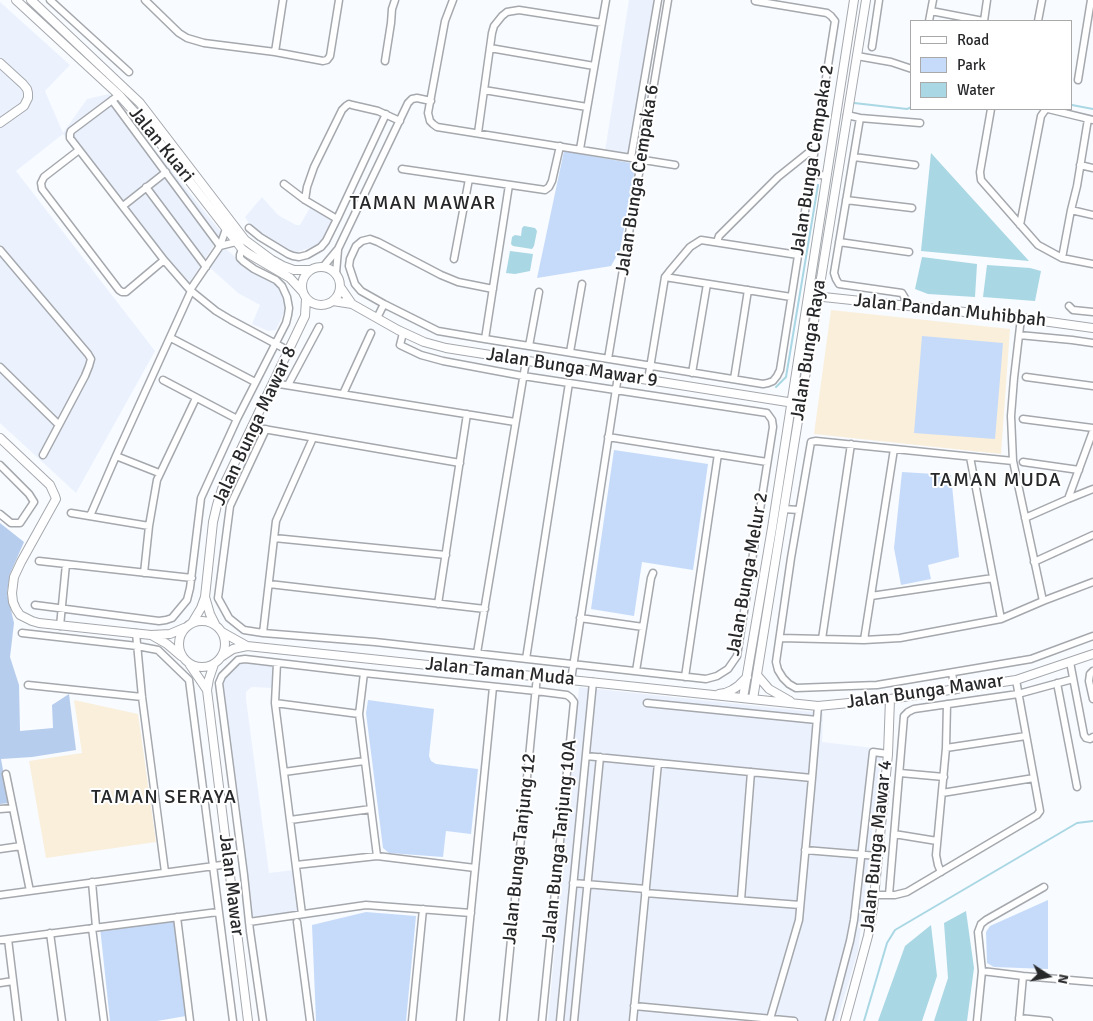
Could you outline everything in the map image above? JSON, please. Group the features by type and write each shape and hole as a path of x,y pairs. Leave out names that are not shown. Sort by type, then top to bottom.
{"street":[{"name":"Jalan Kuari","path":"16,0 119,95 146,125 242,249 290,278 302,291"},
{"name":"Jalan Kuari","path":"32,0 140,103 245,240 283,266 294,270 310,270"},
{"path":"50,0 128,72"},
{"path":"145,0 179,33 187,38 204,43 275,52 323,61 330,56 337,7 340,0"},
{"path":"275,52 283,0"},
{"path":"385,61 392,9 395,0"},
{"path":"453,0 444,28 428,113 430,121 437,127 478,132 675,165"},
{"path":"580,150 606,0"},
{"path":"631,158 658,0"},
{"name":"Jalan Bunga Cempaka 6","path":"608,359 668,0"},
{"path":"856,0 866,1"},
{"name":"Jalan Bunga Raya","path":"743,698 856,0"},
{"path":"872,46 879,0"},
{"path":"929,20 933,0"},
{"path":"983,20 987,0"},
{"path":"1038,20 1042,0"},
{"path":"1078,80 1089,0"},
{"name":"Jalan Bunga Raya","path":"753,699 866,1"},
{"name":"Jalan Bunga Cempaka 2","path":"734,379 763,384 774,381 780,370 835,21 827,13 755,2"},
{"path":"478,132 492,33 498,20 507,12 519,10 602,23"},
{"path":"931,11 978,20"},
{"path":"490,48 594,66"},
{"path":"857,56 891,62 910,68"},
{"path":"0,63 27,89 28,98 24,106 0,123"},
{"path":"484,90 587,108"},
{"path":"119,95 71,131 70,138 164,260 191,291 216,311 289,351"},
{"path":"323,267 338,249 408,103 412,99 417,98 430,101"},
{"path":"112,100 220,246"},
{"path":"305,200 314,167 342,110 346,106 349,104 378,111 400,121"},
{"path":"991,110 980,172 981,180 1038,245 1062,258 1093,264"},
{"path":"1020,225 1041,116 1046,110"},
{"path":"1051,110 1090,119 1062,258"},
{"path":"245,240 250,230 288,254 299,256 321,247 337,219 386,114"},
{"path":"848,115 859,118 920,123"},
{"path":"859,118 834,273 839,284 902,293 905,298 904,306"},
{"path":"402,169 545,190 549,188 552,181 560,146"},
{"path":"79,150 44,177 41,182 42,189 119,290 126,292 164,260"},
{"path":"717,242 719,236 778,177 808,153 813,153"},
{"path":"854,158 914,165"},
{"path":"1080,165 1093,168"},
{"path":"123,206 166,172"},
{"path":"810,173 826,176"},
{"path":"454,259 469,179"},
{"path":"284,184 305,200 337,219"},
{"path":"485,340 509,185"},
{"path":"146,187 206,267"},
{"path":"846,200 912,208"},
{"path":"1071,210 1093,214"},
{"path":"90,516 191,291 220,246 226,229"},
{"path":"493,289 458,282 430,270 370,239 362,240 356,246 350,258 349,266 355,284 361,291 438,331 734,379 748,290"},
{"path":"648,380 666,277 690,246 701,240 798,255"},
{"path":"220,246 236,242"},
{"path":"839,242 909,252"},
{"path":"35,605 159,621 172,618 186,600 192,578 201,498 237,419 288,316 287,297 282,286 276,280 243,261 240,258 242,249"},
{"path":"305,316 334,302 340,293 340,282 336,273 338,249"},
{"path":"0,250 88,354 90,359 85,376 44,456"},
{"path":"323,306 317,306 306,299 302,291 303,279 310,270 316,267 328,268 336,273"},
{"path":"666,277 791,297"},
{"path":"570,352 582,284"},
{"path":"692,373 706,284"},
{"name":"Jalan Bunga Mawar 9","path":"340,288 352,304"},
{"path":"529,346 539,292"},
{"name":"Jalan Pandan Muhibbah","path":"808,296 1021,318 1093,328"},
{"name":"Jalan Bunga Mawar 8","path":"192,623 202,608 206,597 214,522 222,489 305,316 306,299"},
{"name":"Jalan Bunga Mawar 9","path":"334,302 352,304 424,342 446,348 800,404"},
{"path":"377,318 384,304"},
{"path":"1069,306 1073,310 1093,312"},
{"path":"1021,318 1011,416 1013,461 1042,601"},
{"path":"288,385 319,327"},
{"path":"403,332 400,345 421,355 443,361 523,376 616,390"},
{"path":"342,394 371,333"},
{"path":"1019,335 1093,343"},
{"path":"171,338 255,382"},
{"path":"477,653 526,361"},
{"path":"0,367 59,425"},
{"path":"571,680 618,376"},
{"path":"1026,377 1093,386"},
{"path":"163,380 237,419"},
{"path":"273,383 516,422"},
{"path":"526,659 569,383"},
{"name":"Jalan Bunga Melur 2","path":"266,429 230,506 218,598 229,618 244,630 477,653 706,680 717,676 728,668 736,656 773,427 772,420 767,413 616,390"},
{"path":"144,573 154,487 196,398"},
{"path":"438,604 467,414"},
{"path":"1023,418 1093,430 1068,499"},
{"path":"252,427 460,463"},
{"path":"608,437 767,462"},
{"path":"0,438 50,485 56,499 14,577 12,594 16,609 25,618 39,624 151,635 170,634 200,620 208,621 215,624 222,632 225,645 224,651 214,664 204,668 194,666 189,664 167,644 151,635"},
{"path":"263,633 276,521 313,438"},
{"path":"1013,461 816,440 811,442 776,662 778,670 783,678 796,688 877,685 1031,659 1093,636"},
{"path":"822,639 851,444"},
{"path":"0,445 54,493"},
{"path":"864,640 894,449"},
{"path":"769,451 783,453"},
{"path":"685,677 718,454"},
{"path":"116,456 159,473"},
{"path":"970,457 1001,619"},
{"path":"1023,462 1078,470"},
{"path":"0,465 30,494 34,502 20,523 11,523 0,514"},
{"path":"1025,518 1093,489"},
{"path":"784,508 799,510"},
{"path":"71,513 148,526"},
{"path":"1034,562 1093,535"},
{"path":"274,538 446,555"},
{"path":"39,561 192,578"},
{"path":"60,626 66,564"},
{"path":"636,671 653,572"},
{"path":"871,596 993,578"},
{"path":"780,638 864,640 900,638 1001,619 1093,582"},
{"path":"269,584 485,609"},
{"name":"Jalan Bunga Mawar 8","path":"206,597 210,614 215,624"},
{"path":"580,618 643,627"},
{"path":"181,656 178,645 184,628"},
{"name":"Jalan Taman Muda","path":"222,632 247,646"},
{"path":"22,633 158,650 189,680 233,1021"},
{"path":"136,633 142,697 165,872"},
{"name":"Jalan Taman Muda","path":"221,657 233,650 247,646 753,699"},
{"name":"Jalan Bunga Mawar","path":"753,699 818,706 890,699 1016,680 1093,654"},
{"path":"263,1021 219,683 222,676 238,660 246,658 364,673 536,691"},
{"path":"277,662 275,703 302,914"},
{"path":"1070,662 1084,735 1090,739 1093,737"},
{"name":"Jalan Mawar","path":"189,664 207,690"},
{"name":"Jalan Mawar","path":"214,664 207,690 248,1021"},
{"path":"1093,671 1090,674 1089,681 1093,699"},
{"path":"952,672 954,690"},
{"path":"364,673 359,714 376,856"},
{"path":"757,675 769,689 784,699 797,704"},
{"name":"Jalan Bunga Tanjung 12","path":"503,1021 537,676"},
{"path":"712,695 732,690 747,677"},
{"path":"889,895 904,716 914,709 1018,694 1074,679"},
{"path":"874,895 895,896 907,892 1037,815 1040,811 1016,680"},
{"path":"560,1021 593,682"},
{"path":"1057,683 1077,787"},
{"path":"28,685 142,697"},
{"path":"460,1021 493,687"},
{"name":"Jalan Bunga Tanjung 10A","path":"536,691 567,695 574,702 542,1021"},
{"name":"Jalan Bunga Mawar 4","path":"845,1021 869,929 874,895 888,754 890,699"},
{"path":"275,703 359,714"},
{"path":"647,704 817,720"},
{"path":"941,872 936,856 944,777 947,704"},
{"path":"770,1019 798,920 818,706"},
{"path":"946,748 1026,736"},
{"path":"829,1021 854,920 873,752 888,754"},
{"path":"586,756 812,778"},
{"path":"574,1021 600,757"},
{"path":"284,772 364,761"},
{"path":"633,1021 658,763"},
{"path":"741,900 751,772"},
{"path":"900,773 944,777"},
{"path":"6,774 30,890"},
{"path":"942,793 1034,778"},
{"path":"0,809 13,808"},
{"path":"290,820 371,809"},
{"path":"894,834 937,841"},
{"path":"0,850 21,846"},
{"path":"805,850 878,856"},
{"path":"296,865 376,856 475,868"},
{"path":"0,894 229,864"},
{"path":"92,882 94,928 104,1021"},
{"path":"573,883 800,905"},
{"path":"977,1021 982,971 978,932 981,924 1044,888"},
{"path":"249,922 366,905 471,913"},
{"path":"412,1021 423,909"},
{"path":"0,940 218,912"},
{"path":"177,917 190,1021"},
{"path":"297,922 310,1021"},
{"path":"237,933 250,931"},
{"path":"50,933 62,1021"},
{"path":"8,939 18,1021"},
{"path":"982,971 1093,982"},
{"path":"1023,976 1019,1020 1049,1021"},
{"path":"0,983 13,981"},
{"path":"634,1006 792,1021"}],"shaded area":[{"path":"629,0 655,0 630,155 605,151"},
{"path":"0,2 70,65 45,91 63,133 87,99 109,94 222,233 184,291 63,134 16,171 155,351 76,493 0,423"},
{"path":"262,197 278,215 296,225 300,225 311,206 333,219 320,244 295,253 269,239 250,225 245,217"},
{"path":"221,248 225,248 240,261 280,286 286,308 276,330 268,331 252,324 260,305 238,293 209,267"},
{"path":"831,310 1010,329 1001,454 814,434"},
{"path":"0,523 24,542 10,574 7,593 14,623 10,657 19,685 20,731 53,728 52,705 69,694 76,750 32,757 1,759 9,803 0,804"},
{"path":"241,661 275,665 272,688 252,687 246,692 246,699 269,873 294,870 300,912 251,919 222,682 225,676"},
{"path":"579,687 823,713 822,742 882,749 858,951 837,1021 548,1021"},
{"path":"74,700 138,714 156,842 46,858 29,761 82,753"}],"green space":[{"path":"564,151 636,164 620,250 611,266 537,278"},
{"path":"922,336 1003,343 995,439 914,433"},
{"path":"614,450 708,464 693,570 642,562 634,616 591,609"},
{"path":"902,472 951,475 959,557 928,565 931,579 901,585 894,548"},
{"path":"368,700 434,709 429,756 431,761 436,764 478,769 471,834 446,831 443,857 389,853 383,848 366,713"},
{"path":"1048,900 1048,969 994,967 987,963 986,932 990,926"},
{"path":"366,912 416,916 406,1021 316,1021 312,925"},
{"path":"174,920 186,1016 157,1021 110,1021 100,927"}],"water":[{"path":"931,153 1029,261 921,251"},
{"path":"524,226 535,228 537,231 532,249 511,244 512,237 515,235 521,236"},
{"path":"510,251 533,254 530,271 515,274 506,273"},
{"path":"922,257 977,264 975,297 928,294 915,289"},
{"path":"987,265 1030,268 1041,271 1035,301 983,297"},
{"path":"966,911 974,968 967,1021 934,1021 948,978 944,923"},
{"path":"931,925 937,976 922,1021 878,1021 905,946"}],"waterway":[{"path":"854,103 910,108"},
{"path":"1073,105 1093,109"},
{"path":"776,387 786,377 818,185"},
{"path":"864,1021 887,943 895,930 1077,823 1093,821"}],"district":[{"name":"TAMAN MAWAR","path":"423,204"},
{"name":"TAMAN MUDA","path":"996,481"},
{"name":"TAMAN SERAYA","path":"164,798"}]}
